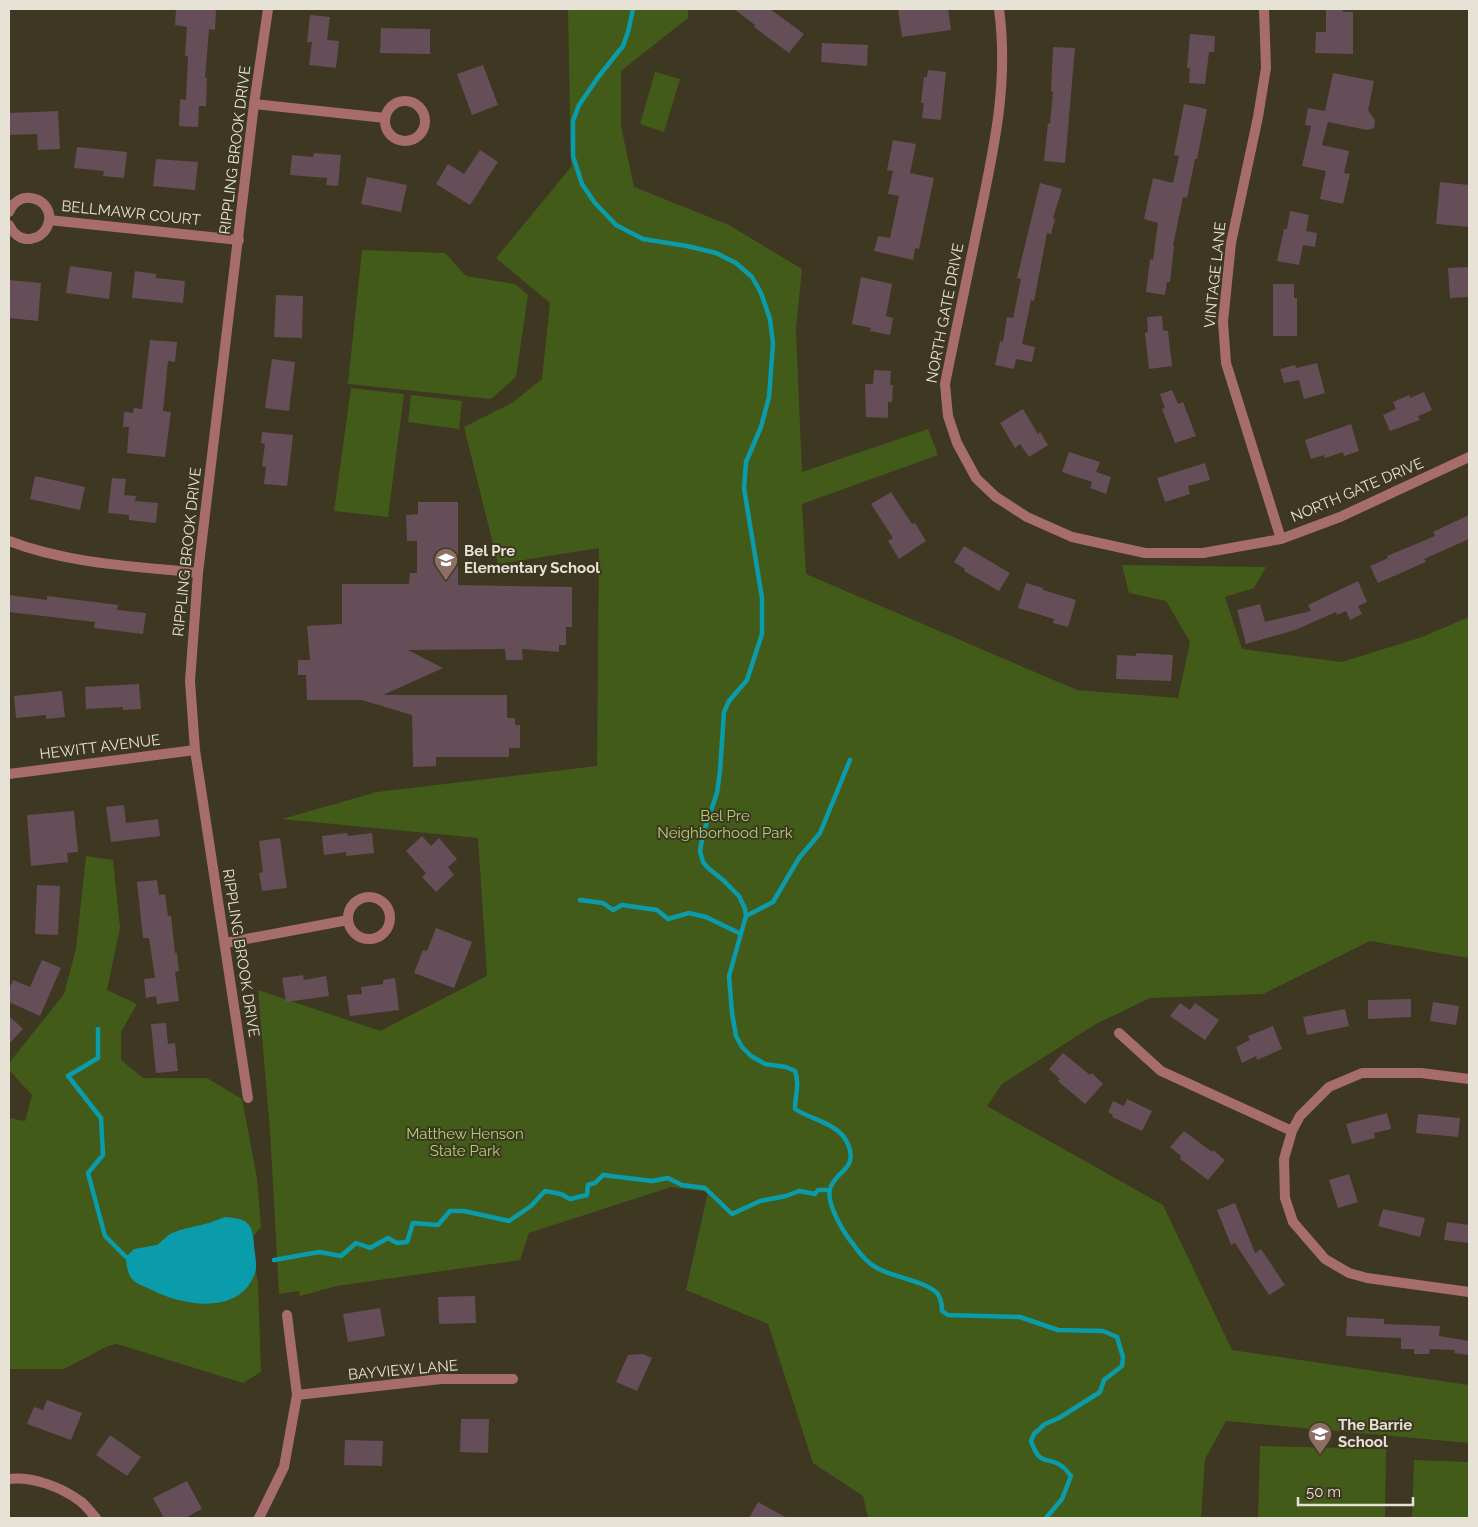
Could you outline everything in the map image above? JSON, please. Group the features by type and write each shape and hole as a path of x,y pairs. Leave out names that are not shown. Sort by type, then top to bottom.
{"street":[{"name":"RIPPLING BROOK DRIVE","path":"248,1098 195,750 190,681 198,573 254,104 268,9"},
{"name":"NORTH GATE DRIVE","path":"999,9 1002,32 1002,89 996,137 945,384 948,416 957,443 976,478 996,497 1027,517 1072,537 1145,554 1203,554 1281,539 1340,517 1469,457"},
{"name":"VINTAGE LANE","path":"1264,9 1266,68 1258,117 1231,243 1223,322 1226,363 1281,539"},
{"path":"404,100 411,102 422,110 425,123 420,135 414,139 402,141 396,139 386,130 384,118 391,106 404,100"},
{"path":"254,104 384,118"},
{"name":"BELLMAWR COURT","path":"9,212 12,204 17,200 30,197 42,202 46,207 49,220 43,232 31,239 17,236 9,225"},
{"name":"BELLMAWR COURT","path":"49,220 239,240"},
{"path":"9,541 33,551 76,560 198,573"},
{"name":"HEWITT AVENUE","path":"9,774 195,750"},
{"path":"363,898 377,899 387,908 390,915 388,928 378,938 372,939 359,937 353,933 348,920 352,907 363,898"},
{"path":"225,943 348,920"},
{"path":"1120,1033 1161,1071 1292,1131"},
{"path":"1469,1079 1421,1073 1362,1073 1329,1087 1300,1116 1292,1131 1284,1159 1285,1198 1293,1222 1325,1259 1349,1273 1368,1278 1469,1292"},
{"path":"259,1518 284,1467 297,1395 287,1315"},
{"name":"BAYVIEW LANE","path":"297,1395 441,1379 513,1379"},
{"path":"9,1479 20,1478 58,1488 81,1501 96,1518"}],"green space":[{"path":"568,9 688,9 688,18 621,71 621,126 634,187 729,225 802,269 796,329 802,472 928,429 938,455 802,504 806,574 1077,690 1178,698 1190,642 1166,601 1129,593 1122,565 1266,567 1254,588 1225,597 1242,649 1342,662 1422,637 1469,617 1469,958 1370,941 1263,994 1150,998 1094,1025 1002,1084 987,1106 1163,1205 1232,1350 1469,1385 1469,1443 1226,1421 1205,1459 1201,1518 868,1518 863,1496 813,1463 768,1324 686,1290 708,1192 671,1187 529,1233 520,1260 337,1286 300,1296 299,1291 279,1294 270,1130 258,990 380,1031 487,976 478,838 282,819 377,792 597,766 599,548 498,564 464,427 512,403 542,379 550,303 496,258 571,167"},
{"path":"655,72 680,79 664,132 640,124"},
{"path":"362,250 445,253 466,276 515,284 528,295 516,377 491,399 348,384"},
{"path":"351,388 404,394 388,517 334,511"},
{"path":"411,395 462,401 459,429 408,422"},
{"path":"86,856 113,860 120,928 107,990 137,1004 121,1032 121,1060 143,1078 207,1078 242,1099 257,1178 261,1227 253,1237 247,1221 249,1285 256,1271 258,1283 261,1372 243,1383 117,1344 108,1346 64,1369 9,1369 9,1118 25,1121 32,1095 9,1070 9,1063 64,994 76,949"},
{"path":"1260,1446 1386,1449 1385,1518 1258,1518"},
{"path":"1414,1460 1469,1462 1469,1518 1412,1518"}],"water":[{"path":"225,1217 246,1222 253,1235 256,1270 248,1287 237,1296 210,1304 194,1303 165,1296 138,1284 130,1276 126,1257 134,1249 157,1245 170,1234"}],"building":[{"path":"176,9 216,10 215,30 209,29 205,78 207,78 206,106 199,106 198,127 179,126 180,99 186,100 188,56 185,56 187,27 175,25"},
{"path":"734,9 770,9 804,34 789,53 754,27 755,25"},
{"path":"898,9 948,9 951,30 902,37"},
{"path":"1326,9 1343,9 1343,12 1353,12 1353,54 1315,53 1316,32 1326,32"},
{"path":"310,15 330,17 327,40 339,41 336,68 309,65 312,42 307,42"},
{"path":"381,28 430,29 430,54 380,53"},
{"path":"1190,34 1215,36 1214,52 1209,52 1205,84 1189,83 1190,68 1187,68"},
{"path":"822,43 868,45 867,66 821,62"},
{"path":"1053,47 1075,48 1065,163 1044,161 1053,92 1051,91"},
{"path":"483,65 498,105 472,115 457,74"},
{"path":"928,70 946,72 941,120 922,118 924,103 921,103 924,77 927,77"},
{"path":"1333,73 1374,81 1368,110 1375,120 1374,128 1367,130 1328,122 1322,145 1349,151 1344,173 1350,174 1343,204 1320,199 1326,171 1302,166 1311,126 1305,125 1308,108 1325,111"},
{"path":"1184,104 1207,109 1187,198 1183,197 1173,246 1170,282 1167,282 1165,295 1146,292 1150,259 1153,260 1158,223 1144,219 1153,178 1173,183 1179,156 1174,155"},
{"path":"58,111 60,149 38,150 37,134 9,135 9,113"},
{"path":"893,140 916,144 910,173 934,178 919,249 915,248 913,260 874,251 878,236 890,238 899,196 888,194 893,171 887,170"},
{"path":"77,147 127,152 124,178 103,176 104,171 74,168"},
{"path":"480,150 498,162 470,205 436,184 448,164 464,174"},
{"path":"314,153 341,155 338,186 326,185 327,178 290,175 292,155 313,157"},
{"path":"156,159 198,162 195,190 153,186"},
{"path":"367,177 407,185 401,212 361,204"},
{"path":"1440,182 1469,185 1469,227 1436,224"},
{"path":"1040,183 1062,189 1053,218 1055,219 1051,234 1047,233 1034,301 1031,300 1022,344 1035,347 1032,362 1016,359 1014,369 995,365 1000,341 1003,342 1007,317 1013,318 1021,279 1017,278"},
{"path":"1290,211 1309,215 1306,231 1317,233 1315,247 1303,245 1299,265 1277,261 1284,229 1287,229"},
{"path":"70,266 112,272 109,299 66,293"},
{"path":"1469,267 1469,297 1450,298 1448,268"},
{"path":"135,271 156,274 156,278 185,281 183,303 132,298"},
{"path":"861,277 892,284 886,316 893,318 890,335 870,331 871,328 852,324"},
{"path":"9,280 41,283 38,321 9,318"},
{"path":"1273,284 1294,284 1294,298 1297,298 1297,336 1273,336"},
{"path":"276,295 303,296 302,338 274,337"},
{"path":"1162,316 1163,330 1168,331 1172,366 1149,369 1145,333 1148,332 1147,317"},
{"path":"150,340 177,342 175,362 168,361 163,411 171,412 165,457 127,453 129,427 123,427 124,412 133,413 134,408 142,409"},
{"path":"272,359 295,362 289,411 265,408"},
{"path":"1317,363 1325,393 1304,399 1299,380 1284,383 1280,369 1295,365 1296,368"},
{"path":"874,370 891,371 890,385 893,385 892,402 888,402 888,418 866,417 865,384 873,384"},
{"path":"1172,390 1178,404 1183,402 1196,436 1175,443 1162,409 1165,408 1160,394"},
{"path":"1424,392 1432,410 1418,416 1420,420 1390,431 1383,415 1396,409 1393,402 1409,395 1410,398"},
{"path":"1023,409 1038,434 1040,432 1048,445 1029,457 1020,444 1015,448 1000,423"},
{"path":"1351,424 1359,451 1344,456 1343,452 1325,458 1324,455 1311,459 1305,440"},
{"path":"262,432 293,435 287,486 264,484 266,467 262,466 265,444 261,443"},
{"path":"1069,452 1100,462 1096,472 1111,477 1106,494 1090,488 1092,482 1062,472"},
{"path":"1205,463 1210,480 1188,486 1190,494 1165,502 1157,478"},
{"path":"35,476 85,487 80,510 30,499"},
{"path":"112,478 126,479 124,495 136,496 135,501 158,503 156,523 129,520 129,515 108,513"},
{"path":"891,492 912,524 915,523 926,541 899,559 888,541 893,538 871,504"},
{"name":"Bel Pre Elementary School","path":"418,502 458,502 458,585 572,587 572,627 566,627 566,645 559,645 559,652 522,649 523,660 506,660 505,649 408,650 443,668 383,695 507,695 507,718 515,718 515,725 520,725 520,748 509,748 509,757 436,757 436,766 413,767 412,715 362,700 307,700 306,675 298,675 298,660 310,660 307,626 342,624 342,584 409,584 410,573 417,573 417,541 407,541 406,515 418,514"},
{"path":"1469,515 1469,539 1424,559 1426,562 1378,583 1370,566 1388,558 1387,556 1435,536 1433,532"},
{"path":"964,546 1010,573 999,591 964,571 965,569 954,562"},
{"path":"1358,581 1367,602 1358,606 1362,614 1350,620 1346,611 1337,615 1336,612 1295,630 1246,644 1237,610 1260,604 1265,622 1311,611 1308,605"},
{"path":"1026,583 1076,600 1068,627 1053,623 1054,619 1018,608"},
{"path":"9,595 47,600 47,596 118,605 117,610 146,613 143,634 94,628 95,622 9,612"},
{"path":"1136,653 1173,655 1171,681 1116,679 1117,655 1136,656"},
{"path":"139,684 141,709 123,710 123,707 86,709 85,687"},
{"path":"62,691 65,717 46,719 46,715 16,718 14,696"},
{"path":"124,805 126,823 158,819 160,836 111,842 106,807"},
{"path":"74,811 78,852 67,853 68,862 31,866 27,815"},
{"path":"347,833 348,836 372,833 374,853 346,856 346,852 324,855 322,836"},
{"path":"422,836 431,846 439,838 457,859 448,867 454,875 436,892 422,877 426,873 406,851"},
{"path":"280,838 287,888 262,891 259,873 263,872 259,841"},
{"path":"157,880 159,895 165,894 168,916 171,916 179,971 175,972 179,1001 157,1004 156,996 146,998 144,979 155,978 149,938 143,938 137,882"},
{"path":"37,885 60,886 58,935 35,934"},
{"path":"436,928 472,942 454,988 414,973 423,950 427,951"},
{"path":"42,960 61,968 40,1016 9,1002 9,989 13,980 30,987"},
{"path":"303,975 304,980 326,976 329,996 286,1002 282,978"},
{"path":"395,978 399,1010 350,1016 347,995 362,994 361,987 383,984 383,980"},
{"path":"1411,999 1411,1017 1368,1019 1368,1000"},
{"path":"1433,1002 1459,1006 1456,1025 1430,1021"},
{"path":"1180,1003 1190,1010 1195,1003 1219,1020 1205,1040 1170,1016"},
{"path":"1345,1009 1349,1026 1307,1035 1303,1017"},
{"path":"9,1016 23,1029 9,1044"},
{"path":"166,1023 168,1044 175,1043 178,1071 156,1073 151,1024"},
{"path":"1273,1026 1282,1049 1257,1060 1256,1056 1242,1063 1236,1047 1250,1040 1248,1036"},
{"path":"1063,1053 1090,1075 1092,1073 1103,1084 1085,1104 1058,1081 1060,1079 1049,1069"},
{"path":"1127,1099 1152,1111 1142,1131 1112,1117 1113,1115 1108,1112 1113,1101 1124,1106"},
{"path":"1387,1113 1391,1129 1374,1133 1375,1138 1352,1144 1346,1124"},
{"path":"1418,1114 1460,1118 1458,1137 1416,1133"},
{"path":"1184,1131 1225,1160 1208,1180 1180,1159 1181,1156 1170,1147"},
{"path":"1349,1174 1358,1202 1338,1208 1329,1180"},
{"path":"1235,1203 1255,1253 1261,1249 1285,1285 1269,1295 1235,1243 1231,1245 1217,1210"},
{"path":"1383,1209 1425,1218 1420,1237 1378,1226"},
{"path":"1447,1222 1469,1225 1469,1243 1444,1240"},
{"path":"475,1296 476,1323 439,1324 438,1297"},
{"path":"380,1308 385,1336 348,1342 343,1314"},
{"path":"1347,1317 1384,1319 1384,1324 1440,1326 1439,1336 1469,1341 1469,1355 1454,1353 1455,1350 1430,1349 1429,1354 1414,1354 1414,1349 1401,1349 1401,1338 1346,1336"},
{"path":"643,1354 652,1358 637,1391 616,1382 628,1355"},
{"path":"47,1400 82,1413 71,1440 27,1424 34,1407 43,1410"},
{"path":"461,1419 489,1419 488,1453 460,1452"},
{"path":"110,1435 141,1457 127,1476 96,1455"},
{"path":"345,1440 383,1441 382,1466 344,1465"},
{"path":"187,1481 202,1509 185,1518 164,1518 153,1498"},
{"path":"758,1502 787,1518 749,1518"}],"waterway":[{"path":"633,9 623,46 579,105 573,121 573,156 582,184 595,203 616,225 643,239 716,253 736,263 752,277 761,293 770,319 773,344 769,397 761,427 746,462 744,488 762,598 762,634 747,680 729,701 724,712 717,793 703,834 700,851 703,862 739,896 745,909 746,916 729,976 736,1036 742,1047 751,1056 765,1064 786,1067 795,1071 797,1085 795,1109 827,1124 844,1137 849,1147 850,1161 848,1166 836,1178 829,1195 833,1210 845,1233 858,1251 870,1263 883,1271 932,1289 939,1297 942,1311 948,1315 1020,1317 1058,1330 1103,1331 1117,1337 1123,1357 1122,1366 1104,1380 1100,1392 1059,1418 1045,1424 1034,1434 1031,1441 1041,1458 1058,1464 1071,1476 1062,1499 1046,1518"},
{"path":"746,916 773,902 799,858 820,833 850,760"},
{"path":"580,900 603,903 613,910 622,905 657,910 668,919 689,913 706,917 741,934"},
{"path":"98,1029 98,1058 68,1076 101,1118 103,1155 88,1173 105,1236 126,1257"},
{"path":"274,1260 319,1252 341,1256 356,1243 370,1248 388,1238 397,1243 407,1242 413,1223 438,1225 450,1211 464,1211 509,1221 531,1206 545,1191 561,1194 570,1199 587,1195 588,1185 595,1183 603,1175 652,1181 668,1178 682,1185 705,1188 732,1214 760,1201 786,1196 799,1191 815,1194 818,1190 829,1190"}],"place":[{"name":"Bel Pre Elementary School","path":"446,581"},
{"name":"The Barrie School","path":"1320,1455"}],"park label":[{"name":"Bel Pre Neighborhood Park","path":"725,824"},
{"name":"Matthew Henson State Park","path":"465,1142"}]}
